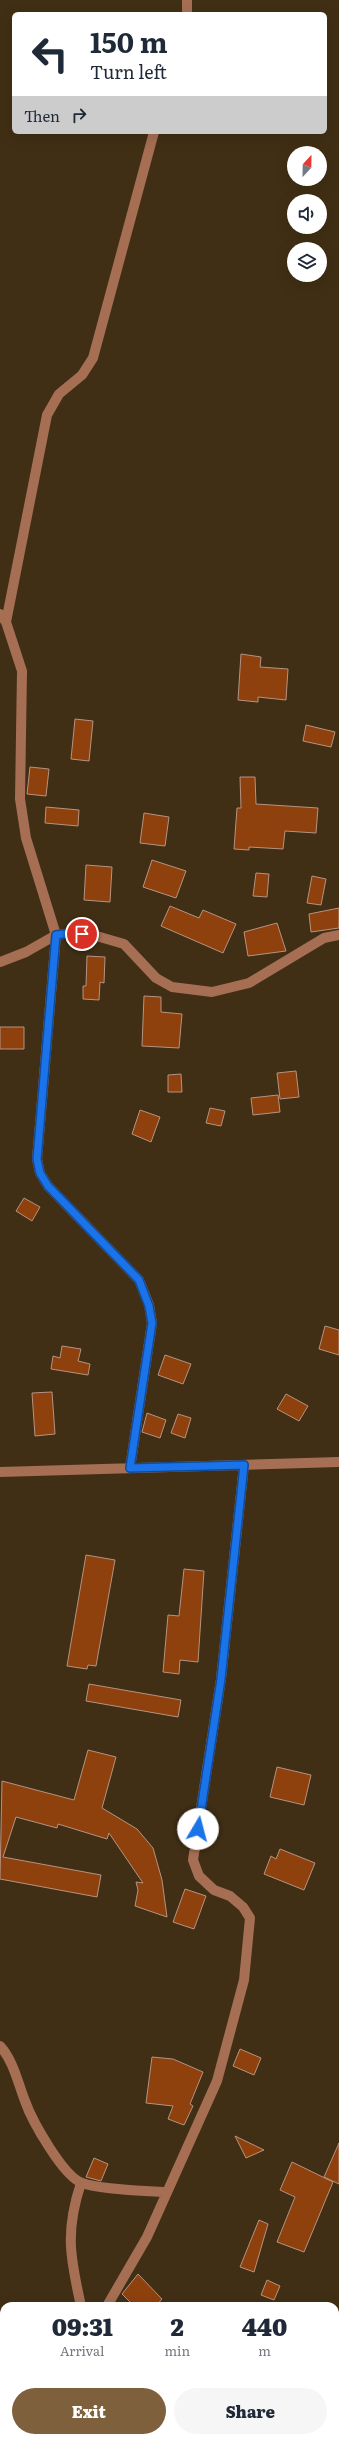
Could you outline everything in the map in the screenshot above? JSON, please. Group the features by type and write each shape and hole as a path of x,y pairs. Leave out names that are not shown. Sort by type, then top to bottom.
{"street":[{"path":"187,0 187,12"},
{"path":"130,1468 152,1323 149,1306 139,1280 48,1186 40,1173 37,1159 56,935 26,838 20,799 22,671 3,618 47,415 59,394 82,375 93,358 153,134"},
{"path":"0,962 26,952 56,935 71,933 93,935 124,944 156,978 172,987 212,992 249,984 324,938 339,935"},
{"path":"0,1472 339,1462"},
{"path":"108,2302 147,2237 217,2081 244,1980 250,1918 243,1907 230,1896 214,1890 198,1876 193,1860 221,1679 244,1465"},
{"path":"0,2046 8,2057 27,2108 51,2151 67,2170 81,2183 131,2190 167,2192"},
{"path":"80,2302 72,2269 69,2237 72,2209 81,2183"}],"building":[{"path":"241,654 261,657 260,667 288,669 286,700 258,697 258,702 238,700"},
{"path":"75,719 93,721 89,761 71,759"},
{"path":"306,725 335,732 331,747 303,741"},
{"path":"30,767 49,769 46,796 27,794"},
{"path":"240,777 255,777 256,804 318,808 316,833 285,831 283,849 249,847 249,850 234,849 237,808 241,808"},
{"path":"46,807 79,810 78,826 45,823"},
{"path":"144,813 169,817 165,846 140,843"},
{"path":"152,860 186,871 176,898 143,887"},
{"path":"86,865 112,867 110,902 84,900"},
{"path":"256,873 269,874 267,897 253,896"},
{"path":"312,876 326,879 321,905 307,903"},
{"path":"170,906 199,918 203,910 236,924 223,953 161,926"},
{"path":"339,908 339,928 311,932 309,914"},
{"path":"277,923 286,951 248,956 244,932"},
{"path":"87,956 105,957 104,983 100,982 99,1000 83,999 83,986 86,986"},
{"path":"144,996 161,997 161,1012 182,1014 179,1048 142,1046"},
{"path":"0,1027 24,1027 24,1049 0,1049"},
{"path":"296,1071 299,1097 280,1099 277,1073"},
{"path":"181,1074 182,1092 168,1092 168,1075"},
{"path":"278,1095 280,1112 253,1115 251,1098"},
{"path":"210,1108 225,1111 221,1126 206,1123"},
{"path":"140,1110 160,1117 151,1142 132,1134"},
{"path":"24,1198 40,1207 32,1221 16,1211"},
{"path":"325,1326 339,1330 339,1355 319,1349"},
{"path":"62,1346 81,1349 78,1361 90,1364 88,1375 51,1369 53,1356 60,1358"},
{"path":"165,1355 191,1364 183,1384 158,1375"},
{"path":"52,1392 55,1434 35,1436 32,1393"},
{"path":"286,1394 308,1406 299,1421 277,1409"},
{"path":"147,1413 166,1420 160,1438 142,1432"},
{"path":"178,1414 191,1418 185,1438 171,1433"},
{"path":"86,1555 115,1560 96,1666 88,1665 87,1669 67,1666"},
{"path":"184,1569 204,1571 198,1662 180,1660 179,1674 163,1672 168,1615 179,1616"},
{"path":"89,1684 181,1700 178,1717 86,1701"},
{"path":"88,1750 116,1757 102,1808 137,1829 153,1848 162,1880 167,1917 135,1906 138,1890 136,1882 143,1883 109,1833 107,1839 58,1824 57,1828 16,1817 3,1857 101,1875 97,1897 0,1879 2,1781 74,1800"},
{"path":"277,1767 311,1775 304,1805 270,1797"},
{"path":"280,1849 315,1863 304,1890 264,1874 271,1856 276,1859"},
{"path":"185,1889 206,1896 194,1929 173,1922"},
{"path":"240,2049 261,2058 254,2075 233,2066"},
{"path":"152,2057 173,2059 203,2072 190,2104 193,2106 184,2125 168,2119 173,2106 146,2103"},
{"path":"235,2136 264,2150 246,2158"},
{"path":"339,2143 339,2184 324,2177"},
{"path":"94,2158 108,2164 101,2181 86,2177"},
{"path":"292,2162 333,2182 304,2252 277,2242 295,2197 280,2190"},
{"path":"259,2220 268,2224 254,2272 240,2267"},
{"path":"138,2274 162,2299 159,2302 130,2302 122,2294"},
{"path":"267,2280 280,2286 274,2300 261,2295"}],"route":[{"path":"82,934 71,933 56,935 37,1159 40,1173 48,1186 139,1280 149,1306 152,1323 130,1468 244,1465 221,1679 198,1829"}]}
